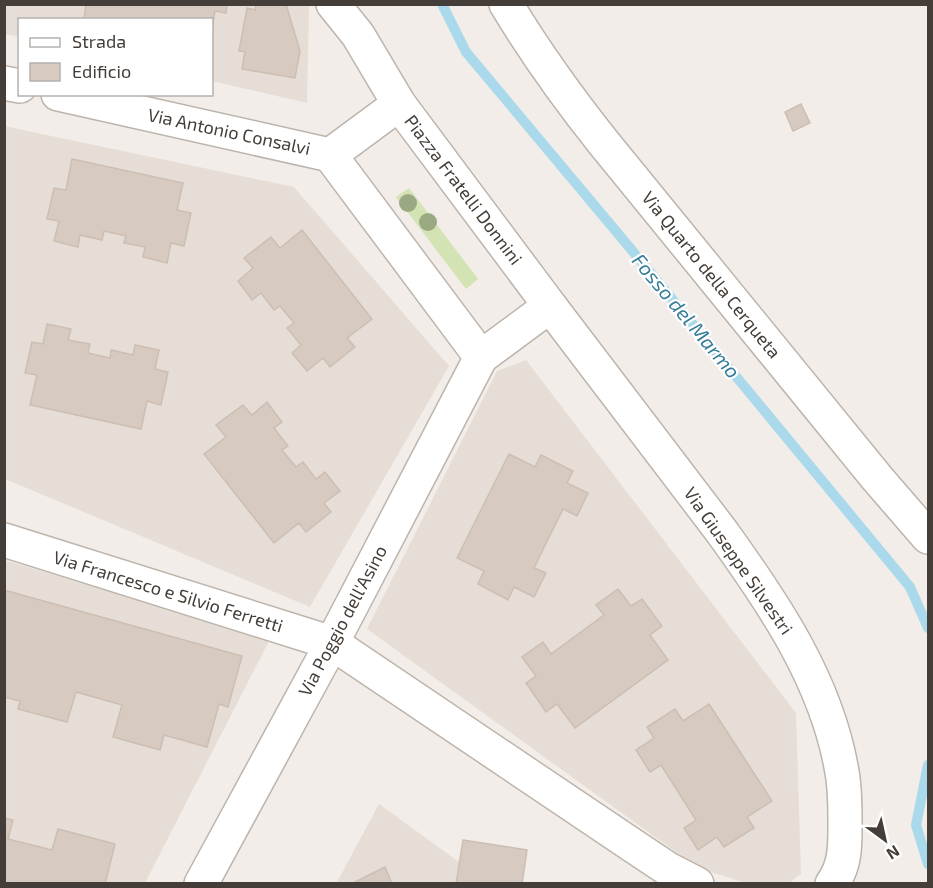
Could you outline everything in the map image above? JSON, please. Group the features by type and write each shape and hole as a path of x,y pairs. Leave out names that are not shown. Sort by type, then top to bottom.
{"street":[{"path":"333,4 372,56 399,104"},
{"name":"Via Quarto della Cerqueta","path":"506,4 539,56 603,142 877,478 928,537"},
{"name":"Via Antonio Consalvi","path":"67,96 330,155"},
{"name":"Piazza Fratelli Donnini","path":"330,155 399,104 550,306"},
{"path":"330,155 481,357 550,306"},
{"name":"Via Giuseppe Silvestri","path":"550,306 722,532 801,654 831,726 845,793 842,865 832,884"},
{"name":"Via Poggio dell'Asino","path":"201,884 332,643 481,357"},
{"name":"Via Francesco e Silvio Ferretti","path":"4,540 332,643"},
{"path":"332,643 668,869 697,884"}],"shaded area":[{"path":"5,5 309,5 307,103 213,81 213,18 18,18 18,37 5,34"},
{"path":"4,126 294,187 449,366 310,607 5,479"},
{"path":"526,360 796,713 801,874 789,883 746,883 698,868 367,629 497,371"},
{"path":"4,560 270,639 145,883 5,883"},
{"path":"379,804 488,883 336,884"}],"green space":[{"path":"409,188 478,279 466,289 396,197"}],"building":[{"path":"86,4 227,4 226,13 215,11 213,24 213,18 84,18"},
{"path":"256,4 286,4 300,51 295,78 242,69 245,52 239,51 247,8 255,10"},
{"path":"801,104 810,123 793,131 785,112"},
{"path":"72,159 183,183 177,210 191,213 184,246 171,243 167,263 143,257 145,247 124,243 126,236 104,231 102,240 80,235 78,247 54,241 59,221 47,219 54,188 66,190"},
{"path":"302,230 372,319 347,338 355,347 330,367 323,358 307,371 292,353 301,345 287,328 294,323 280,306 274,310 261,293 252,300 238,281 253,268 244,258 271,237 280,248"},
{"path":"47,324 71,329 68,340 90,344 88,353 110,358 111,350 133,355 135,345 159,350 155,369 168,372 161,405 147,401 141,429 30,405 37,375 25,373 32,342 43,344"},
{"path":"267,402 282,422 274,428 288,446 282,450 296,467 303,462 316,479 325,472 340,491 324,503 331,512 306,532 299,523 274,543 204,454 226,437 216,425 243,405 252,415"},
{"path":"509,454 535,467 541,455 573,471 567,483 588,493 577,516 563,509 534,568 546,573 534,597 514,587 508,600 478,584 484,571 457,558"},
{"path":"618,589 631,606 642,599 662,626 650,635 668,660 575,728 557,704 546,712 526,683 536,676 522,657 543,642 551,654 604,615 596,605"},
{"path":"4,590 242,656 228,707 219,704 207,747 164,735 160,750 113,737 122,705 76,692 67,722 18,709 20,701 4,697"},
{"path":"709,704 772,801 747,817 754,828 724,847 717,837 698,850 684,828 696,820 661,765 650,772 636,750 654,738 647,727 675,709 683,721"},
{"path":"4,818 13,820 8,839 52,850 58,829 115,844 105,884 4,884"},
{"path":"463,840 527,850 522,884 456,884"},
{"path":"385,867 392,884 351,884"}],"waterway":[{"name":"Fosso del Marmo","path":"442,4 466,52 910,587 928,628"},
{"name":"Fosso del Marmo","path":"928,765 916,825 928,864"}]}
